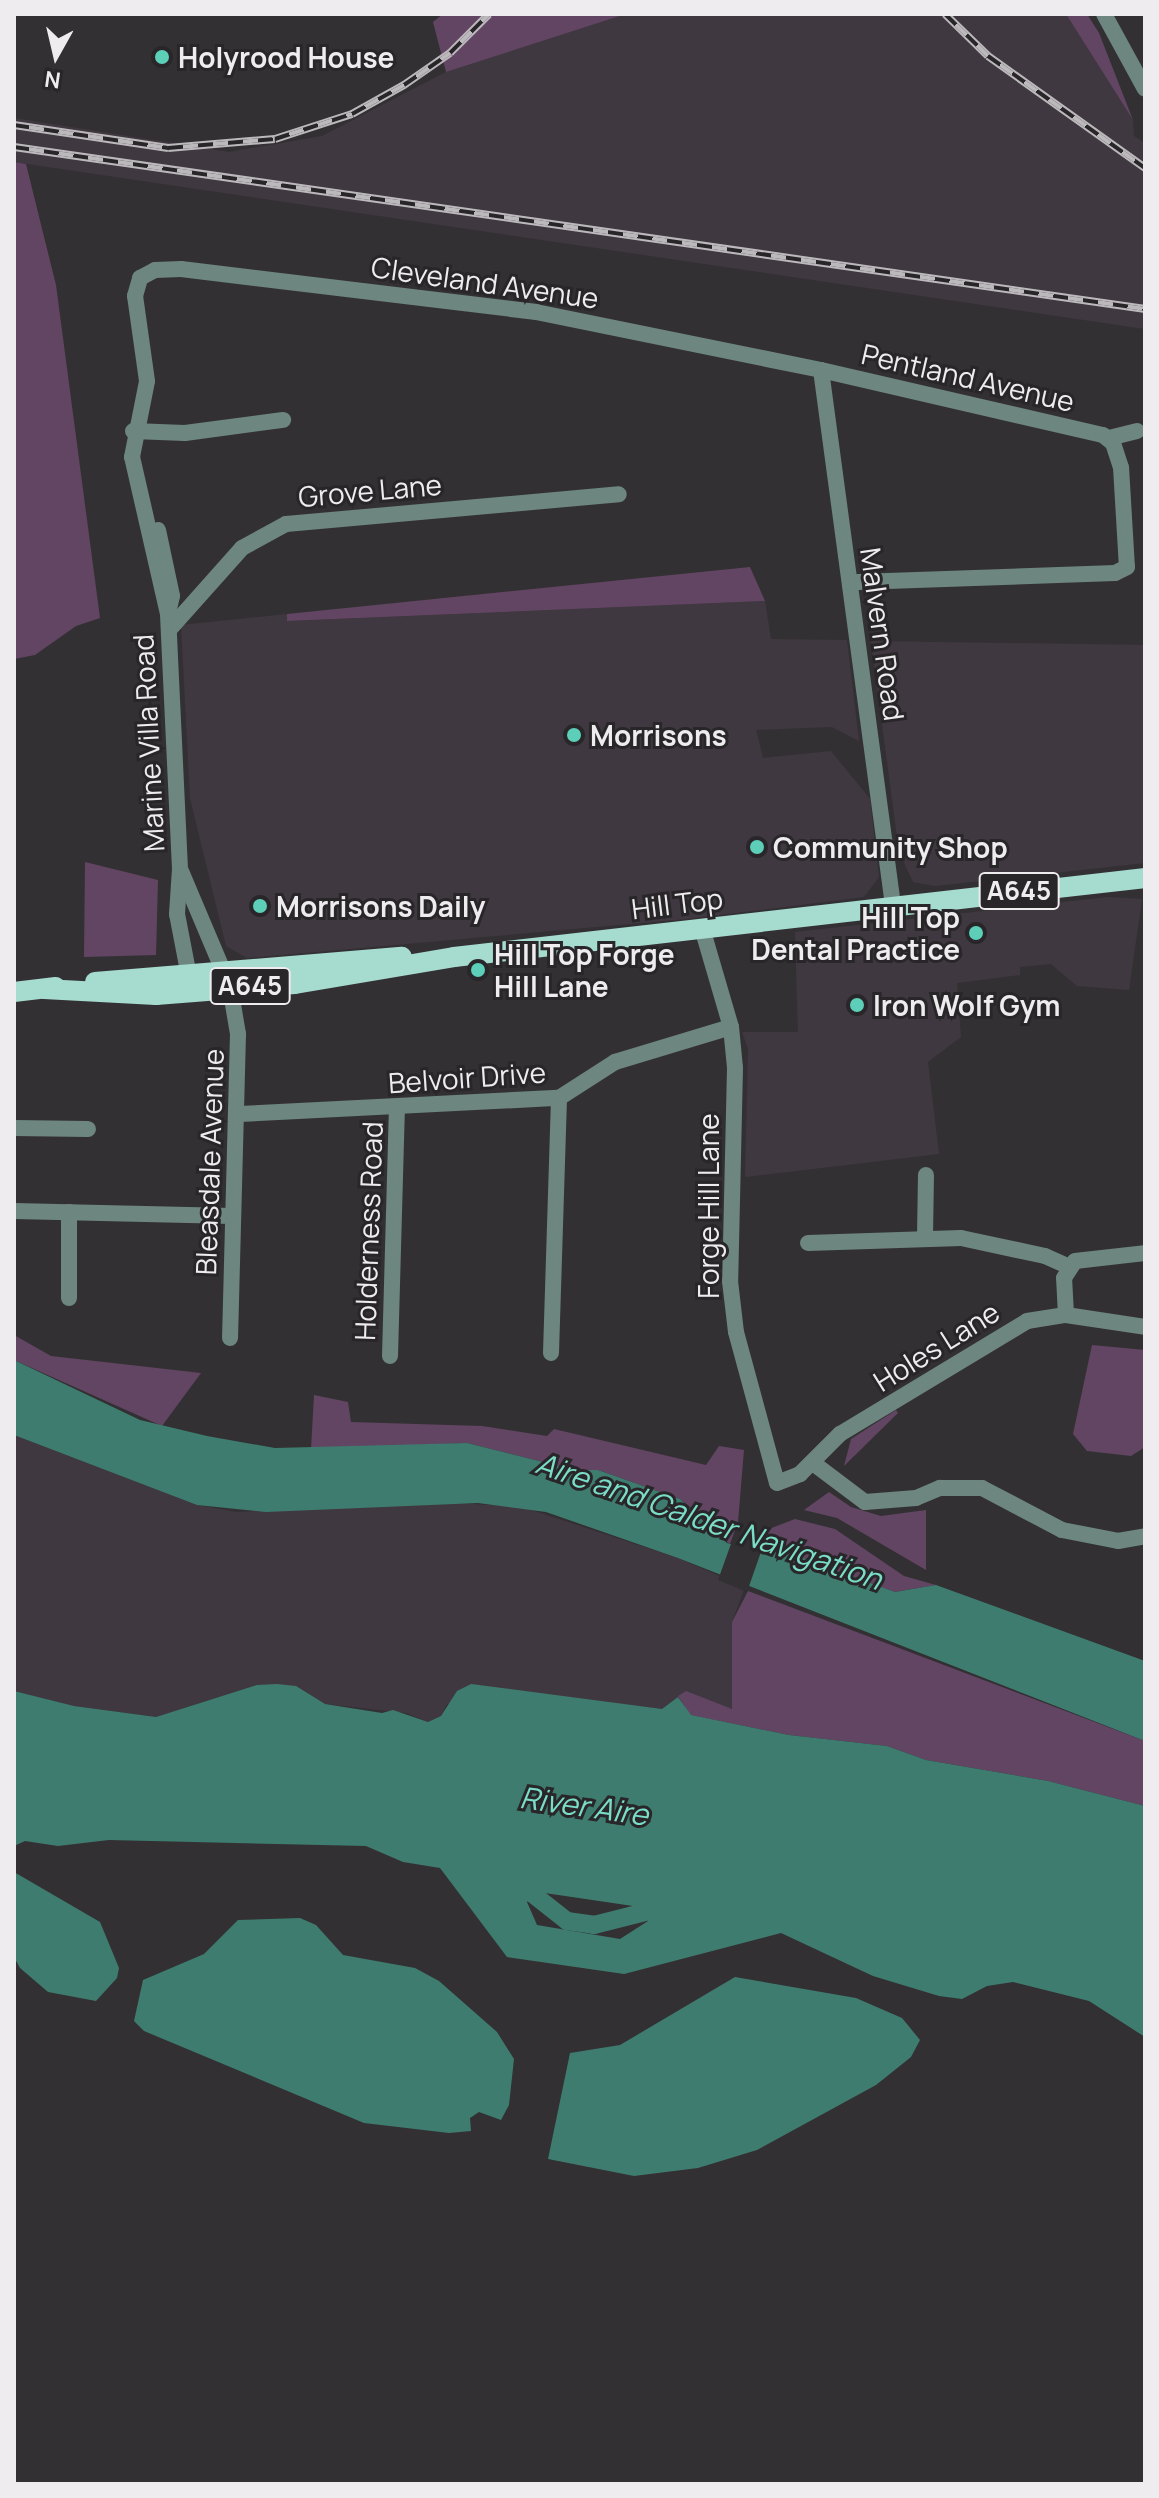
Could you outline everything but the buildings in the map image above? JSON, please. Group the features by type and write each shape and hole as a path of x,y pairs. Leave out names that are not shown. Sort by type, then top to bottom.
{"main road":[{"name":"Hill Top","path":"44,989 156,995 308,982 454,957 1145,878"},
{"name":"Hill Top","path":"14,992 220,968 454,957"}],"street":[{"path":"1104,14 1145,89"},
{"name":"Cleveland Avenue","path":"133,436 147,381 135,296 140,278 155,270 181,269 536,312 821,370"},
{"name":"Pentland Avenue","path":"821,370 1106,436"},
{"name":"Malvern Road","path":"821,370 893,905"},
{"path":"133,436 185,433 283,420"},
{"path":"851,582 951,576 1105,577 1127,567 1121,467 1106,436 1137,431"},
{"name":"Marine Villa Road","path":"133,436 143,457 172,596 168,622 180,869 177,914 188,971"},
{"name":"Grove Lane","path":"168,622 242,548 286,524 619,494"},
{"name":"Marine Villa Road","path":"180,869 220,968 222,988"},
{"name":"Forge Hill Lane","path":"702,928 731,1027 730,1281 736,1332 777,1483"},
{"path":"188,971 222,988"},
{"name":"Bleasdale Avenue","path":"222,988 238,1034 239,1114 232,1216 230,1338"},
{"name":"Belvoir Drive","path":"239,1114 559,1098 615,1062 731,1027"},
{"path":"551,1353 559,1098"},
{"name":"Holderness Road","path":"390,1356 397,1108"},
{"path":"14,1128 88,1129"},
{"path":"925,1237 926,1175"},
{"path":"14,1211 232,1216"},
{"path":"69,1212 69,1298"},
{"path":"808,1243 925,1237 980,1242 1045,1256 1070,1267"},
{"path":"1066,1315 1064,1278 1075,1261 1145,1253"},
{"name":"Holes Lane","path":"777,1483 813,1463 840,1434 979,1347 1027,1321 1066,1315 1145,1327"},
{"path":"813,1463 865,1502 916,1498 940,1488 982,1488 1004,1496 1062,1530 1118,1541 1145,1536"}],"shaded area":[{"path":"443,14 626,14 446,72 433,22"},
{"path":"626,14 1066,14 1133,120 1134,136 1145,143 1145,329 14,162 14,118 229,152 322,136 446,72"},
{"path":"1066,14 1087,14 1099,33 1133,120"},
{"path":"14,162 26,164 56,285 100,618 76,626 35,655 14,659"},
{"path":"750,567 765,601 287,621 287,614"},
{"path":"765,601 771,639 847,640 859,741 832,727 756,730 763,758 831,751 870,799 879,877 864,897 687,919 247,958 226,946 190,798 181,625 287,614 288,621"},
{"path":"871,641 1144,645 1145,863 935,886 913,882 899,852"},
{"path":"85,862 158,880 156,955 84,957"},
{"path":"1108,897 1142,899 1129,990 1077,986 1051,964 1020,967 1020,975 957,983 961,1037 928,1062 939,1154 745,1177 748,1049 742,1032 798,1032 795,932"},
{"path":"14,1335 51,1356 201,1373 162,1426 14,1360"},
{"path":"1092,1345 1145,1350 1145,1447 1131,1456 1087,1451 1073,1434"},
{"path":"314,1395 348,1402 351,1422 482,1426 547,1436 554,1429 706,1465 719,1446 744,1450 738,1522 730,1544 710,1531 704,1518 680,1499 598,1470 575,1470 467,1443 311,1449"},
{"path":"896,1410 898,1413 844,1466 851,1439"},
{"path":"14,1435 197,1505 237,1512 441,1502 522,1507 678,1558 745,1587 732,1622 733,1709 679,1697 662,1709 615,1704 447,1704 441,1716 428,1722 406,1713 325,1704 257,1685 156,1717 74,1706 14,1691"},
{"path":"829,1492 851,1507 881,1516 926,1510 926,1570 837,1518 804,1510"},
{"path":"795,1519 835,1529 904,1576 936,1585 895,1592 784,1551 762,1553 769,1529"},
{"path":"748,1591 1145,1741 1145,1806 1048,1781 926,1760 887,1746 789,1735 690,1715 678,1696 686,1691 732,1709 732,1622"}],"water":[{"path":"14,1360 140,1420 207,1436 275,1448 467,1443 575,1470 598,1470 680,1499 727,1543 762,1553 784,1551 895,1592 936,1585 1145,1661 1145,1741 678,1558 546,1512 478,1503 266,1512 197,1505 14,1435"},
{"name":"River Aire","path":"471,1684 662,1709 678,1697 691,1715 789,1735 887,1746 926,1760 1048,1781 1145,1806 1145,2037 1089,2001 1013,1982 987,1986 962,1999 939,1996 873,1976 781,1933 624,1974 507,1957 440,1868 403,1862 366,1846 109,1840 58,1846 25,1841 14,1846 14,1691 74,1706 156,1717 257,1685 296,1686 325,1704 382,1713 393,1710 428,1722 441,1716 457,1691","holes":["538,1892 648,1911 648,1921 620,1939 537,1925 527,1902"]},
{"path":"14,1872 100,1922 119,1968 117,1978 96,2001 48,1992 20,1968 14,1957"},
{"path":"300,1918 316,1925 343,1955 415,1968 439,1981 497,2032 514,2059 509,2105 501,2120 479,2112 470,2118 471,2131 449,2133 364,2123 144,2031 134,2021 143,1980 204,1954 238,1920"},
{"path":"735,1977 856,1998 902,2018 920,2040 911,2057 876,2085 757,2150 698,2168 634,2176 548,2159 570,2053 620,2045"}],"pier":[{"path":"732,1541 762,1549 747,1592 718,1580"}],"waterway":[{"path":"534,1895 567,1921 594,1925 649,1911"}],"railway":[{"path":"14,125 168,148 275,139 352,114 404,85 450,53 489,14"},
{"path":"945,14 988,56 1145,168"},
{"path":"14,147 1145,309"}],"place":[{"name":"Holyrood House","path":"162,57"},
{"name":"Morrisons","path":"574,735"},
{"name":"Community Shop","path":"757,847"},
{"name":"Morrisons Daily","path":"260,906"},
{"name":"Hill Top Dental Practice","path":"976,933"},
{"name":"Hill Top Forge Hill Lane","path":"478,970"},
{"name":"Iron Wolf Gym","path":"857,1005"}],"water label":[{"name":"Aire and Calder Navigation","path":"709,1521"}]}
